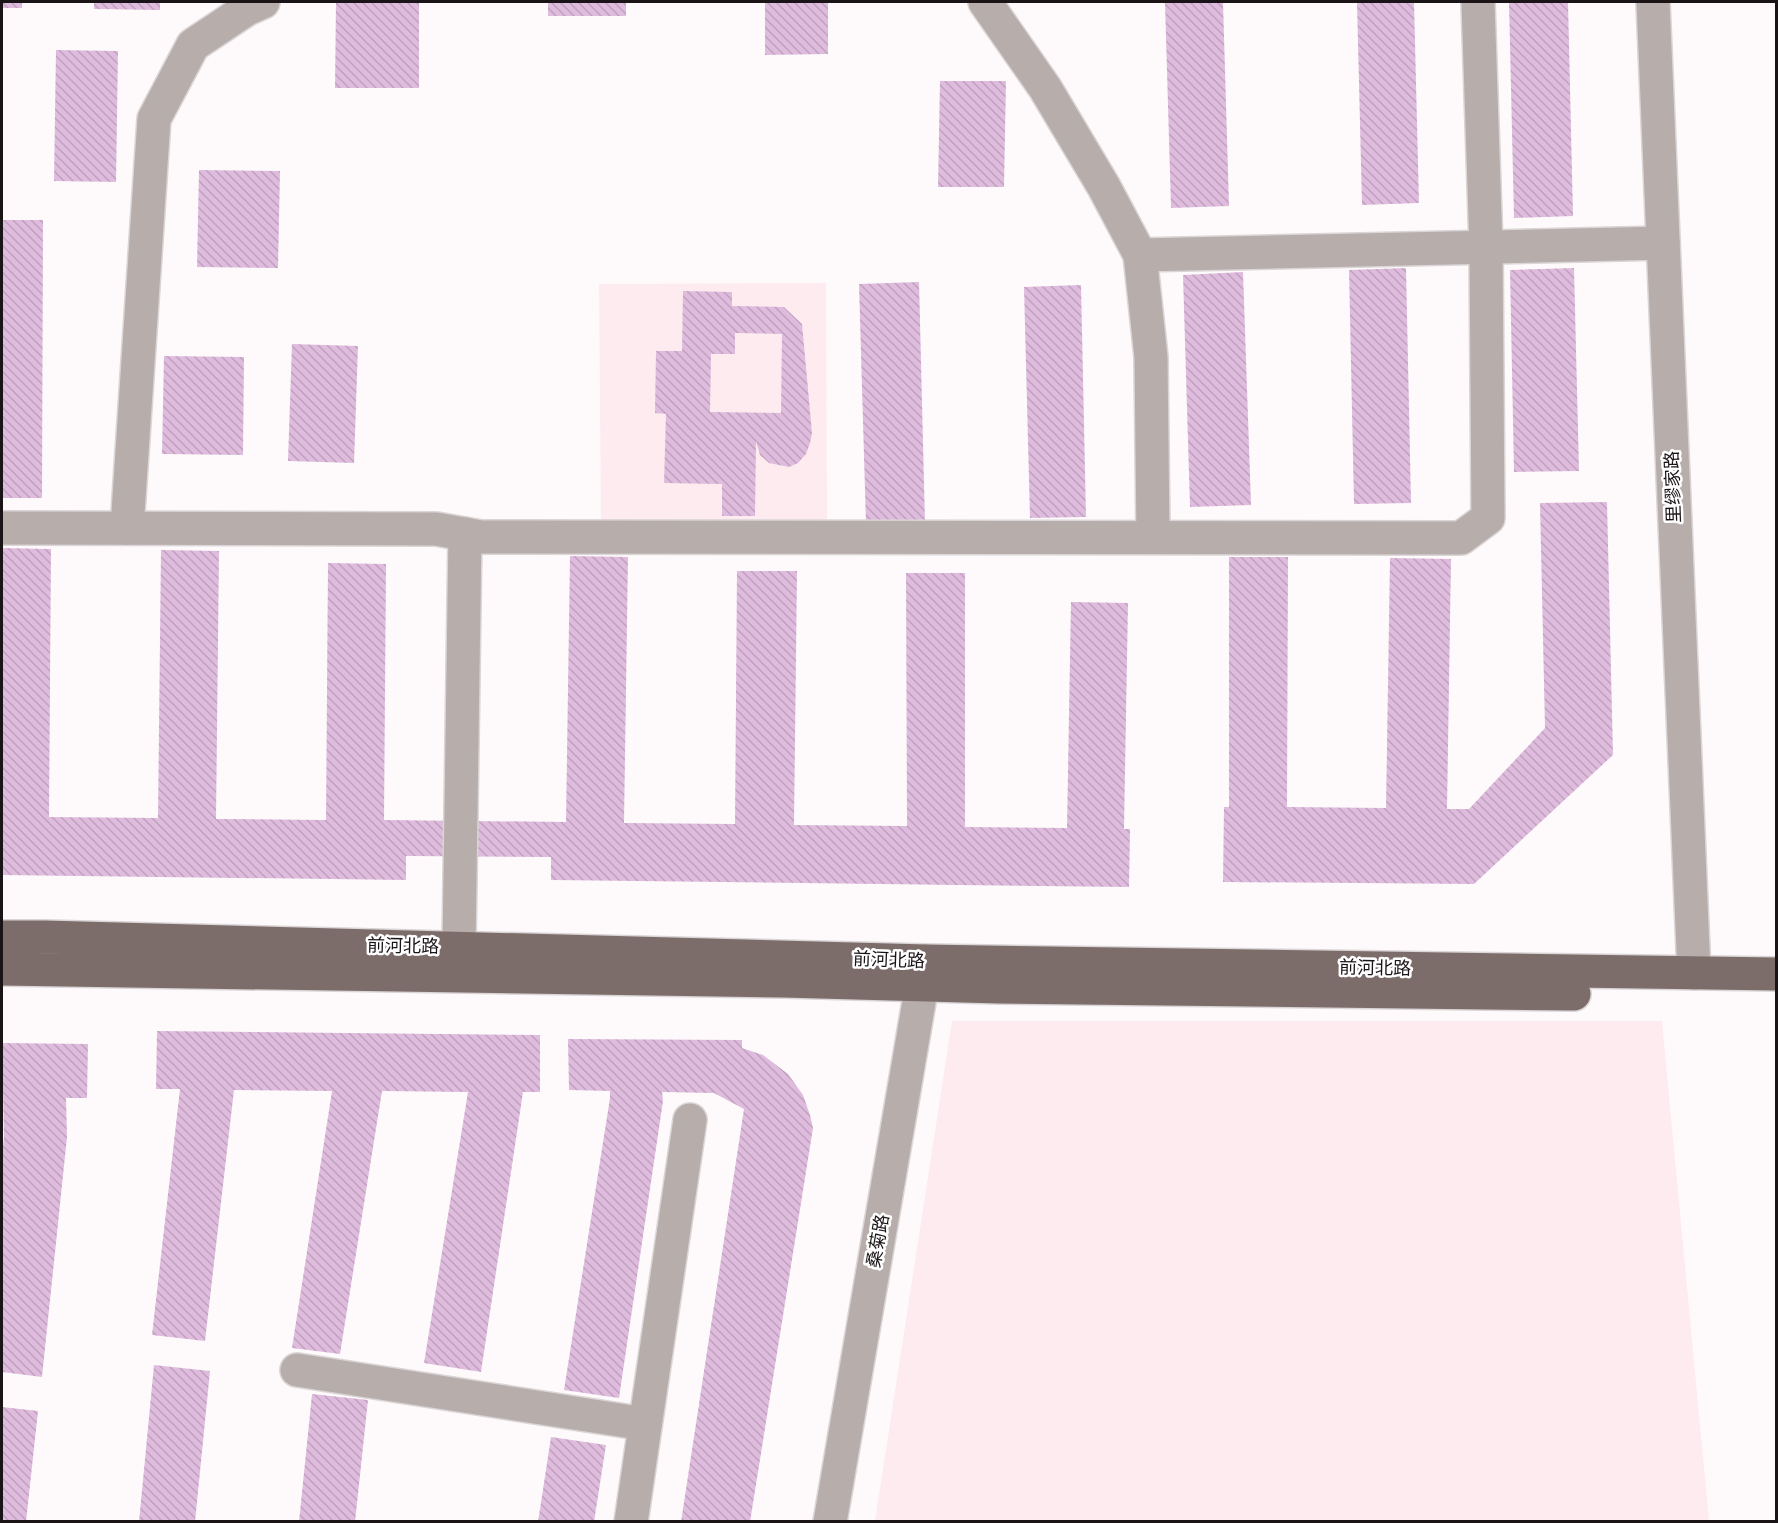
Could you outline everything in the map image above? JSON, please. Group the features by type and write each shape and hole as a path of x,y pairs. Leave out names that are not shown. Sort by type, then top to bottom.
{"main road":[{"name":"前河北路","path":"2,938 45,937 459,947 923,973 1776,997"},
{"name":"前河北路","path":"2,969 760,980 923,973 1776,974"}],"street":[{"path":"127,528 154,119 193,45 247,9 263,2"},
{"path":"985,2 1046,88 1104,187 1140,255 1151,357 1153,537"},
{"path":"2,528 436,529 481,537 1461,538 1488,519 1486,247 1478,2"},
{"name":"里缪家路","path":"1653,2 1694,973"},
{"path":"1140,255 1663,243"},
{"path":"459,947 465,534"},
{"name":"桑菊路","path":"830,1521 923,973"},
{"path":"631,1521 690,1120"},
{"path":"297,1370 645,1424"}],"shaded area":[{"path":"826,283 827,522 601,523 599,284"},
{"path":"952,1021 1662,1021 1709,1521 875,1521"}],"building":[{"path":"2,2 22,2 22,8 2,8"},
{"path":"94,2 160,2 160,10 94,9"},
{"path":"336,2 419,2 419,88 335,88"},
{"path":"548,2 626,2 626,16 548,16"},
{"path":"765,2 828,2 828,54 765,55"},
{"path":"1165,2 1223,2 1229,206 1171,208"},
{"path":"1357,2 1414,2 1419,203 1362,205"},
{"path":"1509,2 1568,2 1573,216 1514,218"},
{"path":"56,50 118,51 116,182 54,181"},
{"path":"940,81 1006,81 1004,187 938,187"},
{"path":"199,170 280,171 278,268 197,267"},
{"path":"2,220 43,220 42,498 2,498"},
{"path":"1406,268 1411,503 1354,504 1349,270"},
{"path":"1574,268 1579,471 1514,472 1510,270"},
{"path":"1243,272 1251,505 1190,507 1183,275"},
{"path":"919,282 925,522 866,524 859,284"},
{"path":"1081,285 1086,517 1030,518 1024,287"},
{"path":"683,291 732,292 732,306 784,307 802,324 812,433 810,443 806,454 798,463 789,467 769,463 760,455 756,441 755,516 722,516 722,484 664,483 666,414 655,413 656,351 682,351","holes":["735,333 782,334 781,413 710,412 711,354 735,354"]},
{"path":"292,344 358,346 354,463 288,461"},
{"path":"164,356 244,357 243,455 162,454"},
{"path":"1607,502 1613,755 1474,884 1223,882 1224,807 1229,807 1229,557 1288,557 1287,807 1386,808 1390,558 1451,559 1447,809 1469,809 1545,728 1540,503"},
{"path":"2,548 51,549 49,817 158,818 161,550 219,551 216,819 326,820 328,563 386,564 384,820 566,822 570,556 628,557 624,823 735,824 737,571 797,571 794,825 907,826 906,573 965,573 965,827 1067,828 1071,602 1128,603 1124,829 1130,829 1129,887 551,880 551,857 406,856 406,880 2,875"},
{"path":"157,1031 540,1035 540,1092 523,1092 481,1372 424,1363 468,1092 382,1091 340,1354 292,1348 332,1091 234,1090 205,1341 152,1335 180,1089 156,1089"},
{"path":"568,1039 742,1040 742,1048 763,1055 788,1074 803,1095 813,1128 750,1522 681,1522 744,1109 714,1093 662,1092 663,1101 619,1398 564,1390 610,1098 610,1091 569,1090"},
{"path":"2,1043 88,1044 87,1098 66,1098 67,1137 42,1377 2,1372 2,1158 4,1137"},
{"path":"154,1365 210,1371 195,1522 139,1522"},
{"path":"312,1394 368,1400 355,1522 299,1522"},
{"path":"2,1407 38,1411 26,1522 2,1522"},
{"path":"551,1437 606,1445 594,1522 538,1522"}]}
